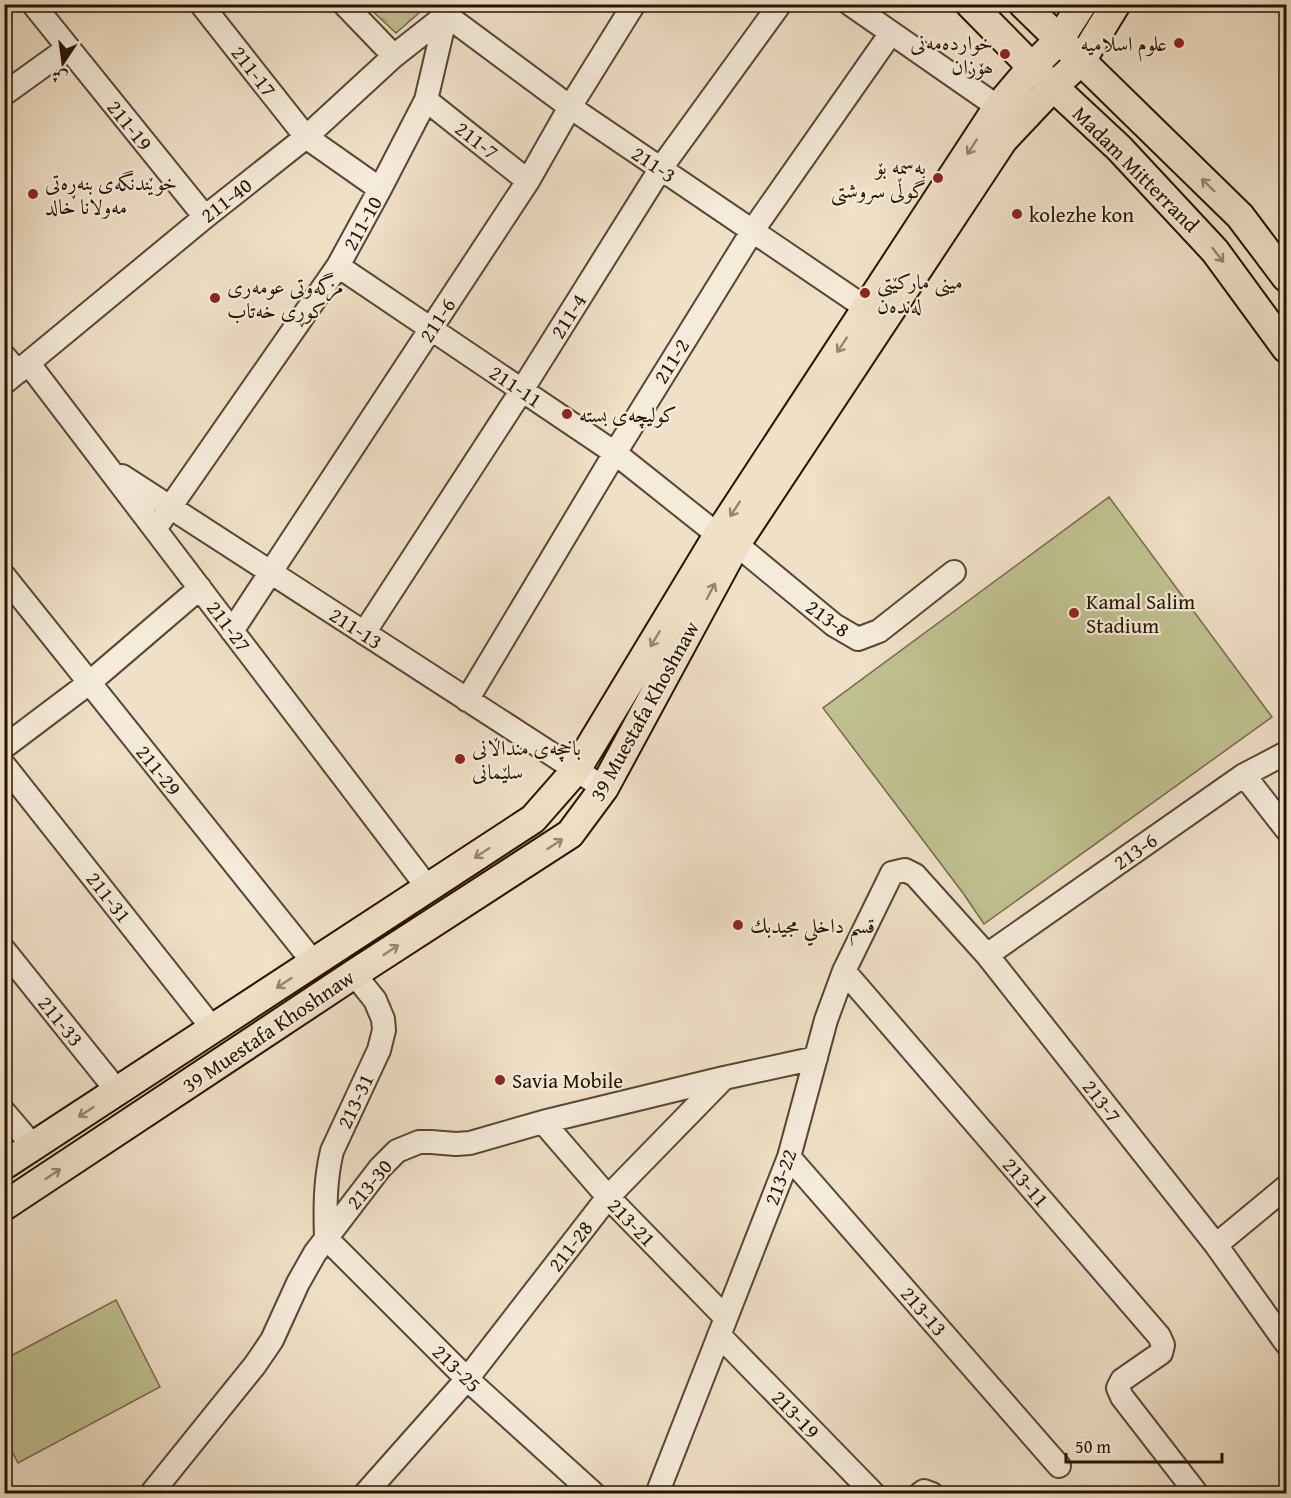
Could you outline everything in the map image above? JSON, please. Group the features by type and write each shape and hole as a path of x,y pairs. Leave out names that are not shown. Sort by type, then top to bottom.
{"main road":[{"name":"Madam Mitterrand","path":"969,4 1032,67 1119,148 1215,251 1287,348"},
{"name":"Madam Mitterrand","path":"1023,4 1240,216 1287,277"},
{"name":"39 Muestafa Khoshnaw","path":"4,1206 570,834 604,788 727,539 866,308 998,107 1059,40 1082,4"},
{"name":"39 Muestafa Khoshnaw","path":"4,1165 533,819 576,770 727,539 1003,140 1081,61 1116,4"}],"street":[{"name":"211-19","path":"33,4 205,217"},
{"name":"211-17","path":"201,4 306,137 380,189"},
{"path":"344,4 394,56"},
{"name":"211-6","path":"232,631 528,181 570,107 634,4"},
{"name":"211-4","path":"364,633 522,390 661,168 780,4"},
{"path":"850,4 998,107"},
{"name":"211-40","path":"14,369 306,137 394,56 450,10"},
{"name":"211-3","path":"450,10 570,107 866,308"},
{"name":"211-10","path":"155,529 338,266 426,100 450,10"},
{"name":"211-2","path":"467,700 615,453 753,230 891,33"},
{"path":"4,94 68,48"},
{"name":"211-7","path":"426,100 528,181"},
{"name":"211-11","path":"338,266 615,453 727,539"},
{"name":"211-27","path":"14,369 109,468 428,888"},
{"name":"211-13","path":"109,468 604,788"},
{"name":"213-8","path":"727,539 834,626 858,639 879,631 954,572"},
{"name":"211-29","path":"4,576 314,963"},
{"path":"4,747 89,683 200,588"},
{"name":"213-6","path":"987,955 1244,775 1287,753"},
{"name":"211-31","path":"7,773 213,1029"},
{"path":"1244,775 1287,829"},
{"name":"213-7","path":"905,870 915,875 987,955 1216,1245 1287,1343"},
{"name":"213-22","path":"657,1494 789,1157 826,1020 843,971 892,873 905,870"},
{"name":"211-33","path":"4,950 118,1092"},
{"name":"213-11","path":"843,971 1159,1336 1163,1345 1161,1353 1122,1380 1118,1388 1122,1397 1197,1494"},
{"name":"213-31","path":"326,1238 326,1185 332,1151 379,1050 384,1030 383,1019 375,1000 354,974"},
{"path":"724,1078 816,1058"},
{"name":"213-30","path":"151,1494 264,1353 302,1275 326,1238 380,1168 397,1151 419,1142 463,1144 724,1078"},
{"name":"211-28","path":"365,1494 467,1379 608,1197 724,1078"},
{"path":"4,1113 33,1146"},
{"name":"213-21","path":"543,1122 722,1327"},
{"name":"213-13","path":"789,1157 1059,1466"},
{"path":"1216,1245 1287,1187"},
{"name":"213-25","path":"326,1238 467,1379 594,1494"},
{"name":"213-19","path":"722,1327 874,1494"}],"green space":[{"path":"366,5 428,5 396,33"},
{"name":"Kamal Salim Stadium","path":"1109,497 1272,717 984,924 823,708"},
{"path":"116,1300 160,1387 18,1463 5,1438 5,1359"}],"place":[{"name":"علوم اسلاميه","path":"1179,43"},
{"name":"خواردە‌مە‌نی ھۆزان","path":"1005,54"},
{"name":"بە‌سمە‌ بۆ گوڵی سروشتی","path":"938,178"},
{"name":"خوێندنگەی بنەڕەتی مەولانا خالد","path":"33,194"},
{"name":"kolezhe kon","path":"1017,214"},
{"name":"مینی ماركێتی لە‌ندە‌ن","path":"865,293"},
{"name":"مزگەوتی عومەری کوڕی خەتاب","path":"215,298"},
{"name":"كولیچە‌ی بستە","path":"567,414"},
{"name":"Kamal Salim Stadium","path":"1074,613"},
{"name":"باخچەی منداڵانی سلێمانی","path":"460,759"},
{"name":"قسم داخلي مجيدبك","path":"738,925"},
{"name":"Savia Mobile","path":"500,1080"}]}
